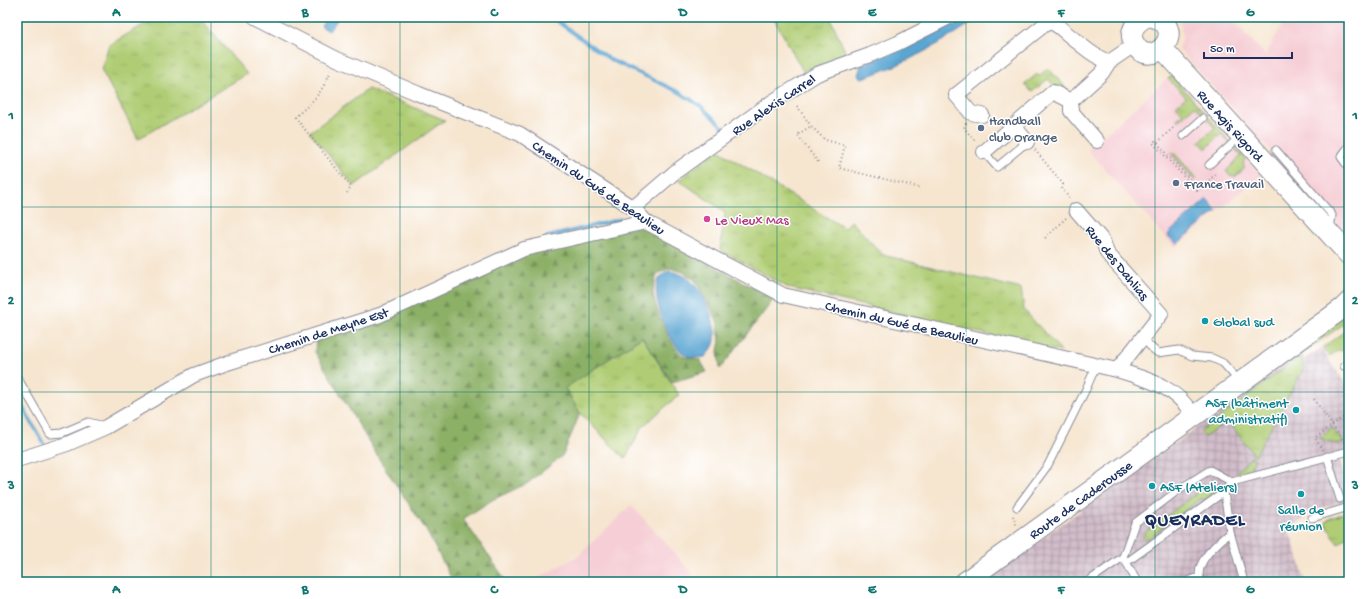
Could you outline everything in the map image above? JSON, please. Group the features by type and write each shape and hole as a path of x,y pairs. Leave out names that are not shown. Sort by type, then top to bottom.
{"main road":[{"path":"1150,19 1167,28 1169,36 1167,43 1162,49 1151,54 1139,50 1134,45 1132,35 1132,30 1150,19"},
{"name":"Rue Agis Rigord","path":"1162,49 1349,255"},
{"name":"Route de Caderousse","path":"973,580 1194,416 1347,306"}],"street":[{"name":"Chemin du Gué de Beaulieu","path":"255,17 337,59 419,94 520,134 633,208 646,222 783,295 1117,370 1150,380 1163,387 1182,399 1194,416"},
{"name":"Rue Alexis Carrel","path":"633,208 675,172 772,102 817,74 870,55 950,17"},
{"path":"977,114 956,96 1044,25 1050,22 1056,24 1100,59 1109,62"},
{"path":"1097,141 1071,111 1071,101 1102,73 1109,62 1134,45"},
{"path":"984,152 1053,92 1071,101"},
{"path":"1014,126 1027,142"},
{"name":"Rue des Dahlias","path":"1076,210 1103,241 1107,252 1161,314 1117,370"},
{"name":"Chemin de Meyne Est","path":"17,460 67,444 106,427 194,375 227,363 380,315 524,249 646,222"}],"lane":[{"path":"1183,136 1203,118"},
{"path":"984,152 997,167 1027,142"},
{"path":"1209,165 1235,142"},
{"path":"1349,146 1341,157 1349,168"},
{"path":"1276,150 1332,215 1330,234"},
{"path":"1142,338 1158,353 1179,350 1192,356 1212,358 1223,363 1241,383"},
{"path":"1017,507 1048,465 1096,366"},
{"path":"17,378 50,434 62,433 88,422 106,427"},
{"path":"1087,582 1125,559 1224,492 1232,482 1327,456 1348,448"},
{"path":"1327,456 1340,499"},
{"path":"1139,582 1136,580 1125,559 1135,523 1181,488 1210,470 1232,482"},
{"path":"1224,492 1230,532 1244,582"},
{"path":"1312,518 1349,507"},
{"path":"1186,582 1200,579 1201,566 1207,553 1230,532"}],"path":[{"path":"337,59 327,82 314,101 295,117 351,187 348,193"},
{"path":"797,106 811,126 825,140 845,146 839,168 921,188"},
{"path":"977,114 964,128 984,152"},
{"path":"811,126 796,135 818,162"},
{"path":"1173,128 1157,143 1155,141 1153,143 1196,191 1216,174"},
{"path":"1027,142 1063,184 1062,189 1074,204 1076,210 1045,238"},
{"path":"1314,399 1348,448"},
{"path":"1327,456 1315,438 1346,415"},
{"path":"1017,507 1013,515 1018,531"}],"shaded area":[{"path":"1182,17 1230,17 1265,55 1287,17 1349,17 1349,237 1179,49 1183,37 1180,23"},
{"path":"1172,74 1261,175 1175,248 1088,150"},
{"path":"1321,348 1349,389 1349,456 1339,458 1349,493 1349,500 1302,513 1305,519 1288,527 1306,582 986,582 985,579 1300,352 1305,359"},
{"path":"631,505 674,552 698,582 531,582 578,556"}],"green space":[{"path":"157,17 199,17 247,74 138,139 101,69 109,45"},
{"path":"773,17 830,17 848,58 803,71"},
{"path":"1048,68 1069,91 1064,92 1054,86 1048,79 1032,92 1025,84 1037,74 1039,76"},
{"path":"1172,76 1246,159 1243,162 1243,166 1245,168 1235,177 1230,176 1226,171 1241,156 1221,134 1206,149 1199,142 1215,128 1195,106 1178,121 1177,119 1183,114 1176,106 1186,97 1168,79"},
{"path":"368,89 445,120 354,186 310,132"},
{"path":"718,150 844,228 851,221 883,255 1021,289 1024,310 1062,352 789,288 720,250 725,212 679,180"},
{"path":"1173,152 1197,178 1194,180 1171,153"},
{"path":"640,226 774,299 720,369 718,351 720,341 717,321 695,280 683,272 670,268 657,274 653,290 654,296 659,316 669,337 680,353 685,357 700,360 707,372 672,382 642,337 565,388 580,413 563,455 528,483 492,500 463,519 507,582 453,582 426,530 381,462 315,352 316,338 522,253"},
{"path":"1349,313 1349,320 1306,351 1302,345"},
{"path":"1349,328 1349,353 1340,350 1329,356 1322,348"},
{"path":"642,337 679,395 643,426 625,459 580,413 565,388"},
{"path":"1300,356 1304,368 1255,456 1228,421 1205,437 1200,432"},
{"path":"1332,428 1343,441 1339,445 1319,438"},
{"path":"1251,457 1255,459 1250,469 1239,474 1237,472"},
{"path":"1208,484 1212,485 1216,489 1213,493 1204,500 1202,498 1151,537 1146,539 1143,538 1143,534"},
{"path":"1349,511 1349,536 1338,544 1325,523 1329,519"}],"water":[{"path":"328,17 339,17 329,31 321,26"},
{"path":"960,17 980,17 938,44 909,60 862,78 858,75 861,65 924,37"},
{"path":"1207,199 1217,211 1177,244 1168,236 1169,233"},
{"path":"669,271 678,273 689,279 696,286 709,310 715,329 715,337 712,349 705,357 689,357 681,352 669,334 664,323 657,301 656,291 659,280"}],"waterway":[{"path":"551,17 611,60 679,92 702,107 723,127"},
{"path":"547,237 621,219"},
{"path":"17,397 45,446"}],"place":[{"name":"Handball club Orange","path":"981,128"},
{"name":"France Travail","path":"1176,183"},
{"name":"Le Vieux Mas","path":"707,219"},
{"name":"Global sud","path":"1205,321"},
{"name":"ASF (bâtiment administratif)","path":"1296,410"},
{"name":"ASF (Ateliers)","path":"1152,486"},
{"name":"Salle de réunion","path":"1301,494"}],"district":[{"name":"QUEYRADEL","path":"1195,519"}]}
